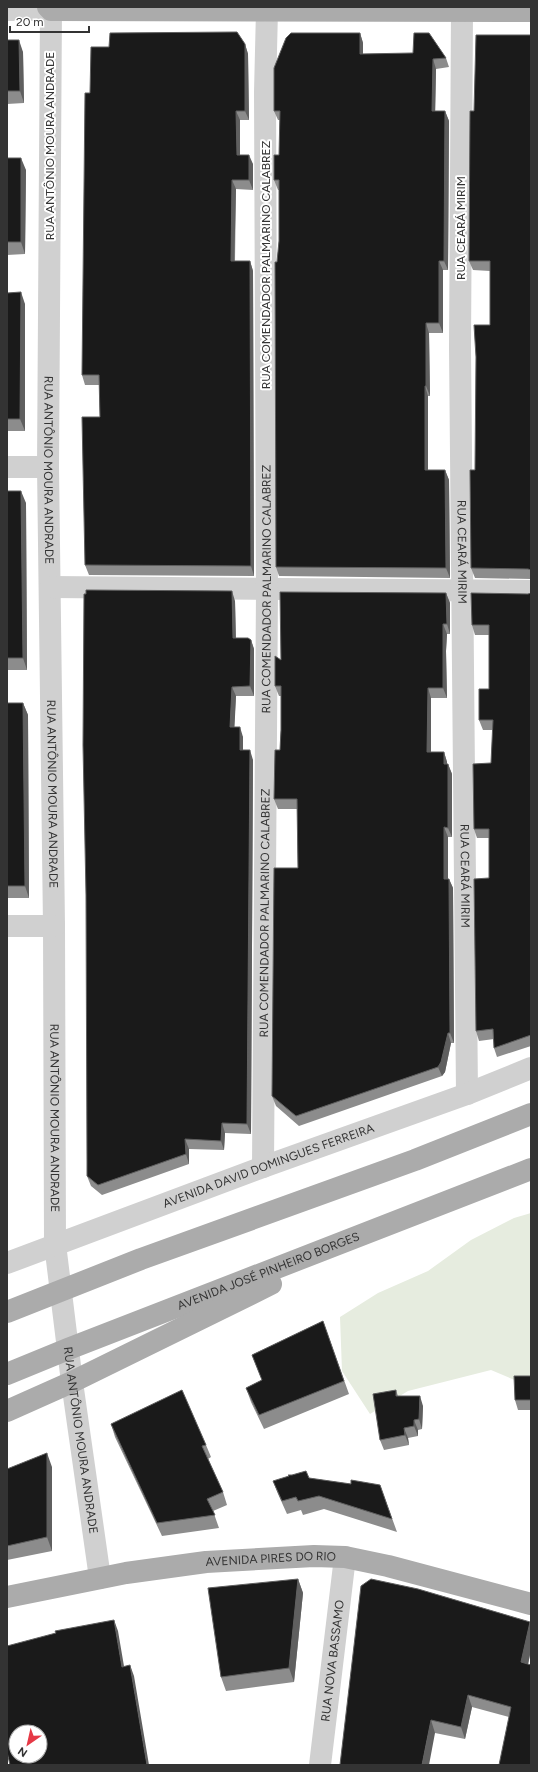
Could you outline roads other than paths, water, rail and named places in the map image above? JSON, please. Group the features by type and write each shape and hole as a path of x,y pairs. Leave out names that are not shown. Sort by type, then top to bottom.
{"main road":[{"path":"50,8 531,11"},
{"path":"7,1312 61,1292 141,1259 415,1160 531,1114"},
{"name":"AVENIDA JOSÉ PINHEIRO BORGES","path":"7,1374 531,1169"},
{"path":"7,1411 72,1382 400,1221"},
{"name":"AVENIDA PIRES DO RIO","path":"7,1597 100,1578 206,1562 314,1556 345,1557 388,1566 531,1604"}],"street":[{"path":"7,10 50,8"},
{"name":"RUA ANTÔNIO MOURA ANDRADE","path":"50,8 48,467 51,587 55,1244 72,1382 100,1578"},
{"name":"RUA COMENDADOR PALMARINO CALABREZ","path":"263,1167 267,589 265,92 267,10"},
{"name":"RUA CEARÁ MIRIM","path":"462,10 460,348 464,591 467,1094"},
{"path":"7,467 48,467"},
{"path":"51,587 531,591"},
{"path":"7,926 54,926"},
{"name":"AVENIDA DAVID DOMINGUES FERREIRA","path":"7,1263 263,1167 467,1094 531,1068"},
{"name":"RUA NOVA BASSAMO","path":"320,1765 345,1557"}]}
